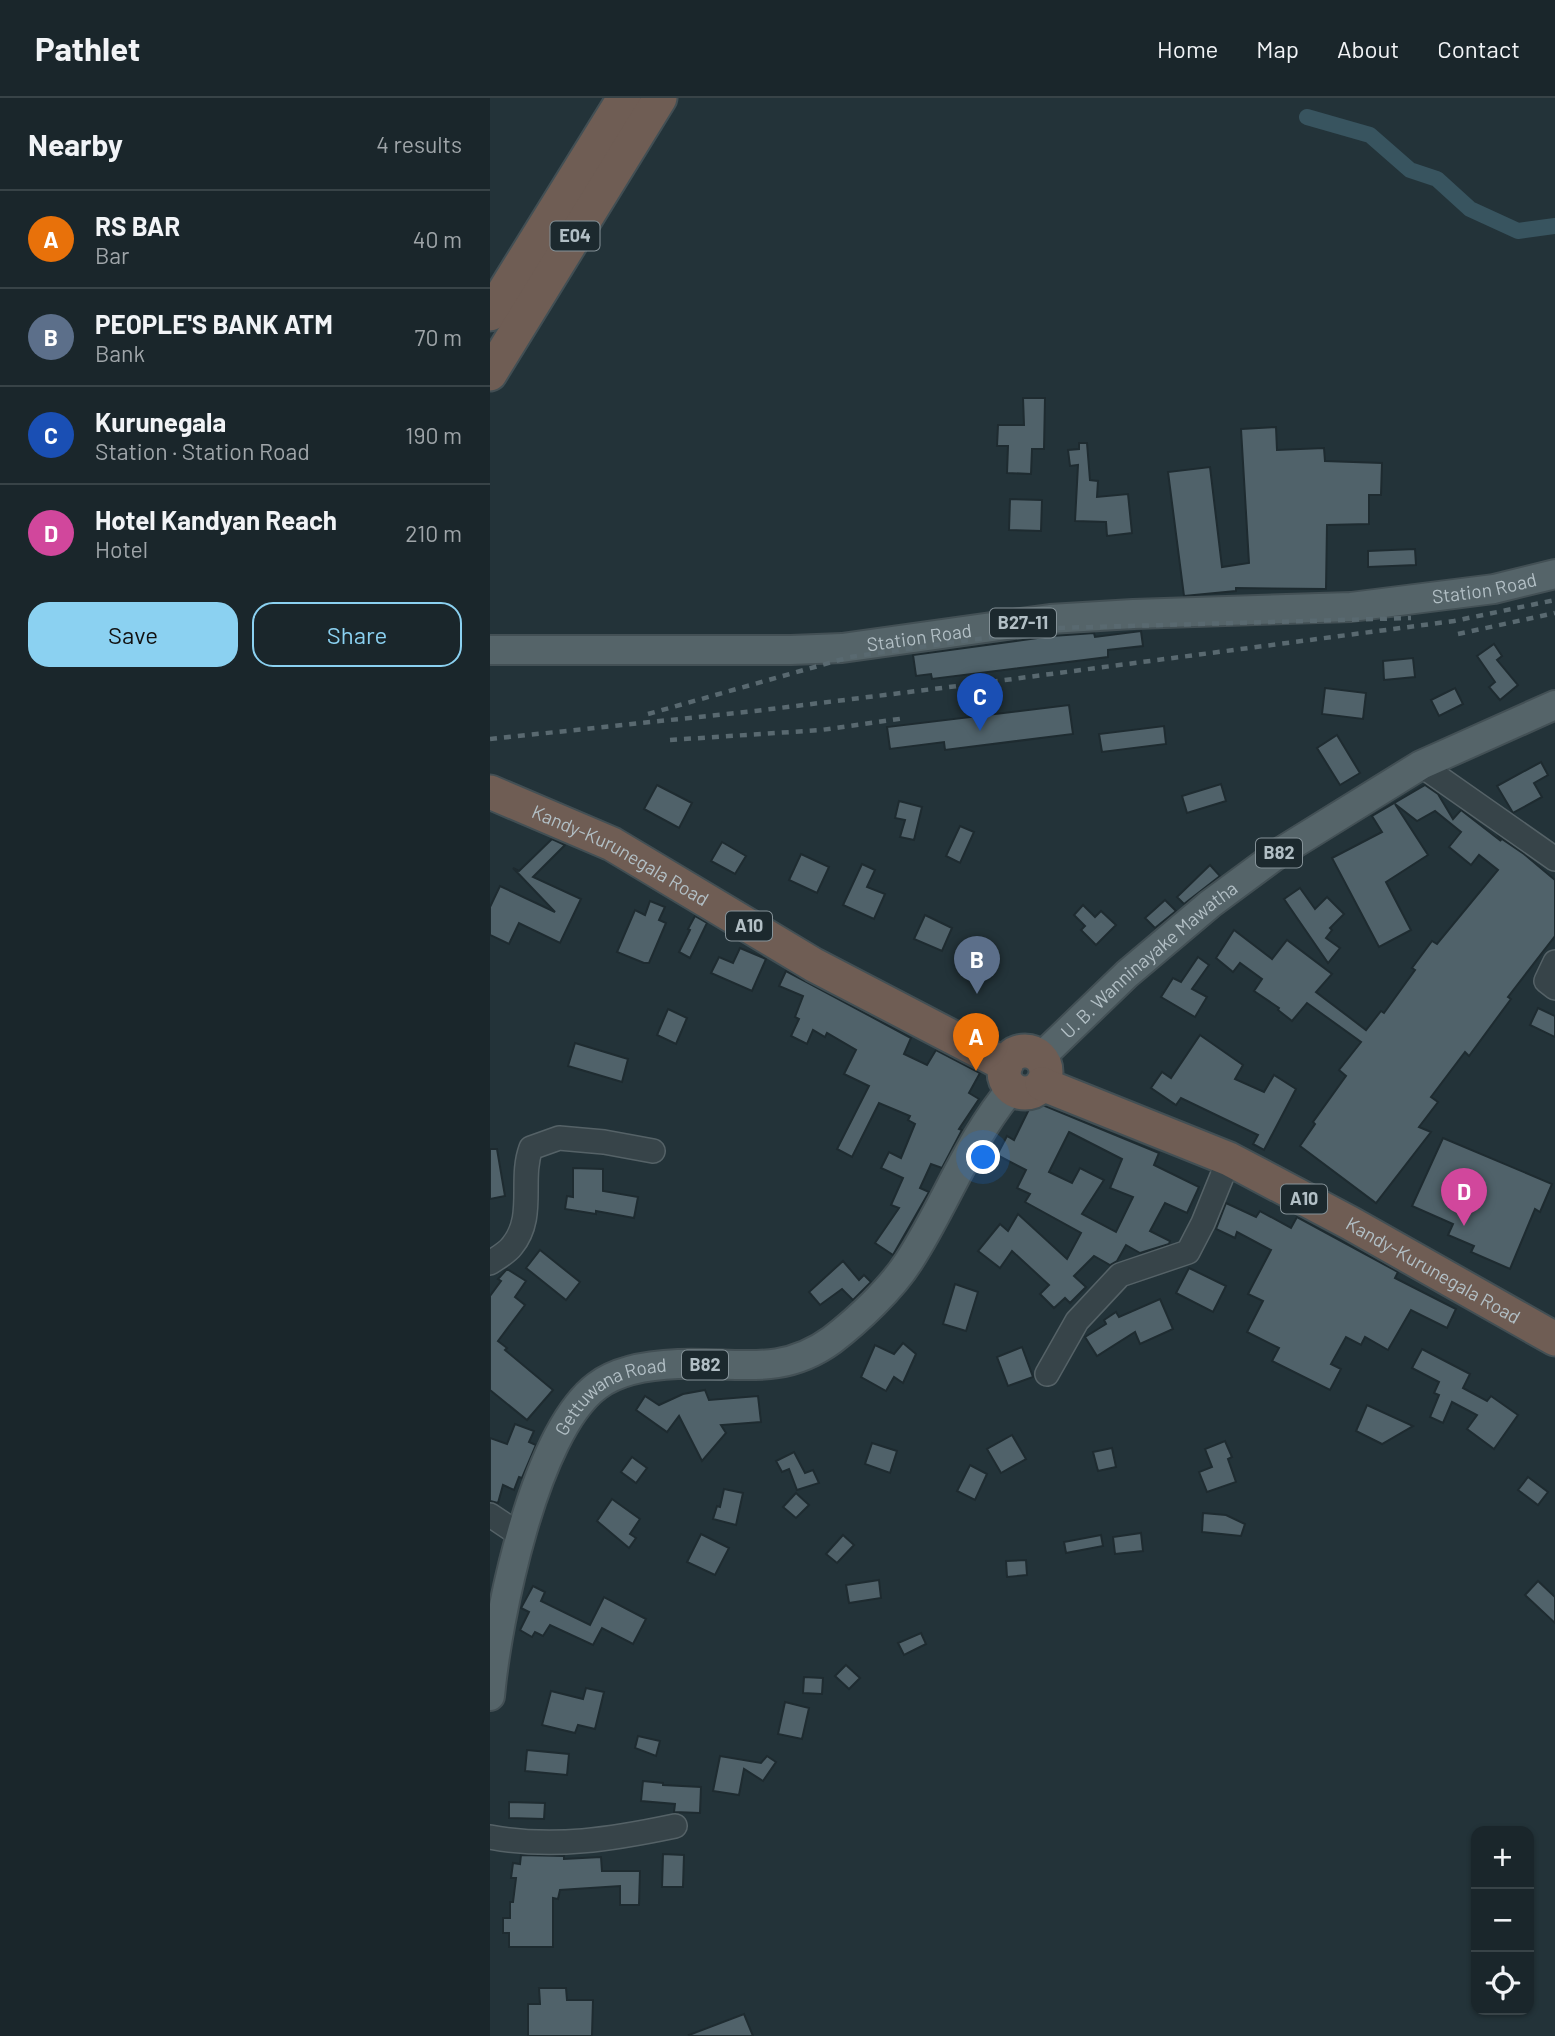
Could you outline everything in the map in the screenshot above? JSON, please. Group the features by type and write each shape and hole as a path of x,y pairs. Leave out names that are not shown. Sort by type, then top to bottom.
{"highway":[{"path":"490,312 600,98"},
{"name":"E04","path":"490,312 624,98"},
{"name":"E04","path":"490,374 660,98"},
{"path":"633,142 666,98"},
{"name":"Kandy-Kurunegala Road","path":"490,792 612,844 814,965 1025,1074 1229,1159 1555,1339"}],"main road":[{"name":"Station Road","path":"490,650 842,648 1050,620 1133,614 1351,607 1494,589 1555,574"},
{"name":"U. B. Wanninayake Mawatha","path":"1025,1074 1127,975 1210,904 1279,853 1421,765 1555,705"},
{"name":"Gettuwana Road","path":"490,1696 503,1606 520,1535 547,1463 561,1434 583,1400 601,1383 627,1372 678,1364 752,1367 800,1357 831,1340 876,1301 909,1262 978,1134 993,1111 1025,1074"}],"street":[{"path":"1421,765 1555,859"},
{"path":"1555,962 1545,981 1555,988"},
{"path":"490,1263 512,1247 525,1224 527,1161 531,1148 559,1138 604,1142 653,1151"},
{"path":"1047,1374 1077,1321 1120,1275 1188,1252 1229,1159"},
{"path":"490,1515 520,1535"},
{"path":"490,1837 562,1844 616,1839 675,1826"}],"building":[{"path":"1023,398 1045,398 1044,449 1032,449 1031,474 1007,473 1008,446 997,446 998,425 1024,425"},
{"path":"1276,427 1277,450 1324,448 1325,461 1382,463 1381,495 1369,495 1369,524 1327,525 1326,589 1236,588 1236,591 1184,596 1168,472 1210,467 1222,567 1249,563 1241,429"},
{"path":"1079,443 1087,443 1090,480 1098,481 1097,497 1128,494 1132,533 1107,536 1106,522 1075,521 1078,465 1070,466 1068,450 1079,449"},
{"path":"1010,499 1042,500 1041,531 1009,530"},
{"path":"1415,549 1416,565 1368,567 1368,551"},
{"path":"1141,631 1143,646 1108,650 1108,657 932,679 931,674 916,676 913,655 1052,636 1094,633 1095,637"},
{"path":"1494,644 1502,656 1497,660 1518,685 1500,700 1489,687 1495,682 1477,656"},
{"path":"1413,658 1415,677 1384,680 1383,661"},
{"path":"1325,688 1366,693 1363,719 1322,714"},
{"path":"1455,688 1463,704 1439,716 1431,700"},
{"path":"1069,705 1073,734 945,750 944,742 890,749 887,727"},
{"path":"1164,726 1166,744 1102,752 1099,734"},
{"path":"1337,735 1360,773 1340,785 1317,748"},
{"path":"1541,762 1548,775 1534,783 1542,797 1513,813 1497,786"},
{"path":"1221,784 1226,801 1187,813 1182,796"},
{"path":"657,785 692,803 679,828 644,809"},
{"path":"1425,785 1438,794 1453,819 1461,810 1501,841 1499,837 1524,854 1555,880 1555,936 1508,997 1511,999 1469,1056 1465,1052 1431,1097 1438,1102 1419,1127 1431,1132 1376,1203 1300,1146 1315,1124 1313,1122 1346,1076 1339,1070 1361,1042 1307,1003 1292,1021 1278,1010 1279,1008 1254,991 1262,979 1240,963 1233,972 1216,958 1234,930 1272,959 1287,940 1332,974 1316,992 1366,1030 1381,1011 1384,1013 1432,941 1437,944 1498,870 1479,855 1471,865 1449,847 1461,832 1435,811 1417,821 1395,804 1428,855 1386,882 1411,930 1379,947 1332,858 1382,832 1372,816"},
{"path":"899,801 922,807 914,840 900,837 905,820 895,818"},
{"path":"960,826 974,832 960,863 946,856"},
{"path":"552,839 565,845 533,877 581,899 560,943 519,923 509,944 490,935 490,907 500,886 555,912 513,868 519,871"},
{"path":"722,842 746,856 735,874 711,861"},
{"path":"801,854 829,867 817,893 789,880"},
{"path":"862,864 875,870 867,887 885,894 874,919 843,905"},
{"path":"1210,865 1220,876 1184,904 1177,897"},
{"path":"1300,888 1315,909 1327,897 1344,914 1330,928 1332,930 1326,938 1340,948 1328,963 1284,899"},
{"path":"1165,900 1176,911 1155,928 1145,918"},
{"path":"650,901 665,907 659,920 666,923 649,963 644,963 617,952 635,910 645,915"},
{"path":"1083,905 1095,917 1101,911 1116,925 1096,945 1081,930 1085,926 1074,915"},
{"path":"925,915 952,928 942,951 914,939"},
{"path":"695,916 707,923 690,958 679,952"},
{"path":"740,948 766,959 752,991 711,973 719,957 733,963"},
{"path":"1198,957 1209,965 1192,989 1207,997 1195,1017 1161,997 1173,978 1181,982"},
{"path":"786,971 911,1038 904,1054 927,1065 936,1050 980,1073 969,1093 979,1099 959,1129 962,1130 942,1168 931,1164 920,1188 929,1192 893,1255 875,1243 899,1208 891,1205 903,1178 881,1168 889,1152 901,1158 915,1124 908,1120 910,1116 879,1103 852,1157 837,1149 869,1086 844,1074 856,1050 827,1033 825,1037 813,1030 807,1044 791,1036 799,1019 795,1017 803,996 779,986"},
{"path":"1538,1008 1555,1016 1555,1037 1530,1025"},
{"path":"668,1009 687,1018 676,1044 657,1035"},
{"path":"1200,1035 1243,1065 1235,1079 1264,1092 1274,1075 1296,1089 1264,1150 1253,1144 1258,1135 1181,1098 1176,1105 1151,1088 1162,1072 1171,1078"},
{"path":"575,1043 628,1059 622,1082 568,1066"},
{"path":"1033,1101 1159,1153 1154,1165 1199,1187 1187,1213 1165,1203 1150,1231 1170,1241 1169,1244 1140,1253 1126,1245 1117,1261 1110,1265 1094,1256 1074,1276 1086,1287 1070,1303 1065,1298 1054,1308 1040,1294 1049,1285 1012,1251 1000,1268 978,1251 1000,1224 1008,1231 1018,1214 1067,1259 1081,1233 1025,1202 1030,1194 1017,1188 1026,1170 997,1155 1007,1136 1014,1140","holes":["1069,1132 1122,1159 1110,1188 1133,1197 1116,1232 1082,1214 1104,1180 1080,1168 1072,1183 1049,1172"]},
{"path":"1443,1138 1552,1184 1540,1212 1535,1209 1510,1269 1471,1252 1474,1246 1448,1235 1453,1224 1412,1206"},
{"path":"490,1149 497,1149 505,1196 490,1199"},
{"path":"573,1168 603,1169 603,1191 638,1197 634,1218 565,1209 567,1196 573,1197"},
{"path":"1226,1203 1256,1217 1260,1211 1291,1228 1297,1217 1398,1272 1395,1278 1456,1309 1447,1328 1411,1310 1388,1350 1365,1337 1361,1345 1346,1337 1331,1364 1341,1369 1330,1390 1272,1361 1279,1348 1247,1332 1263,1301 1248,1294 1271,1250 1237,1232 1235,1238 1216,1229"},
{"path":"540,1250 580,1282 566,1300 526,1268"},
{"path":"843,1261 859,1280 864,1275 871,1282 853,1300 842,1289 820,1305 809,1292"},
{"path":"1189,1268 1226,1286 1213,1312 1176,1293"},
{"path":"507,1269 526,1281 515,1297 525,1305 498,1341 553,1390 527,1420 490,1390 490,1296 501,1281 498,1279"},
{"path":"955,1284 978,1292 966,1331 943,1324"},
{"path":"1160,1299 1173,1329 1140,1344 1135,1332 1097,1356 1085,1337 1106,1324 1104,1320 1116,1312 1119,1317"},
{"path":"903,1343 916,1354 903,1383 894,1377 886,1391 861,1377 875,1345 894,1354"},
{"path":"1022,1347 1033,1377 1008,1386 997,1357"},
{"path":"1422,1349 1470,1374 1463,1388 1487,1401 1491,1396 1518,1415 1494,1449 1467,1429 1477,1415 1452,1402 1443,1423 1430,1417 1439,1395 1434,1393 1439,1382 1412,1368"},
{"path":"705,1390 709,1400 758,1396 761,1422 721,1425 726,1433 702,1461 679,1416 667,1432 636,1410 645,1396 659,1405 683,1394"},
{"path":"1367,1405 1413,1426 1382,1444 1356,1431"},
{"path":"515,1424 534,1431 529,1442 536,1445 514,1490 503,1485 498,1503 490,1501 490,1438 507,1444"},
{"path":"1012,1435 1026,1459 1001,1473 987,1449"},
{"path":"1225,1441 1232,1457 1228,1459 1236,1482 1207,1492 1199,1472 1212,1467 1205,1449"},
{"path":"872,1443 897,1451 890,1473 865,1464"},
{"path":"1112,1448 1116,1467 1098,1471 1093,1452"},
{"path":"794,1452 805,1473 813,1470 819,1483 797,1490 789,1469 782,1472 776,1461"},
{"path":"632,1457 647,1468 636,1483 621,1472"},
{"path":"970,1465 987,1474 975,1500 957,1491"},
{"path":"1528,1477 1548,1492 1538,1505 1518,1490"},
{"path":"724,1489 743,1493 736,1525 713,1519 717,1506 720,1507"},
{"path":"796,1493 809,1505 796,1518 783,1507"},
{"path":"612,1499 640,1519 630,1534 636,1538 629,1548 597,1521"},
{"path":"1203,1513 1226,1515 1245,1524 1241,1536 1202,1532"},
{"path":"1141,1533 1143,1551 1115,1554 1113,1537"},
{"path":"701,1534 729,1548 715,1575 687,1562"},
{"path":"843,1535 854,1545 837,1563 826,1554"},
{"path":"1101,1535 1103,1546 1066,1553 1064,1542"},
{"path":"1026,1560 1027,1575 1007,1577 1006,1561"},
{"path":"879,1580 881,1598 849,1603 846,1585"},
{"path":"1538,1581 1555,1597 1555,1623 1525,1595"},
{"path":"533,1586 545,1592 541,1601 590,1625 604,1597 646,1619 633,1644 602,1628 593,1645 550,1625 543,1636 535,1632 532,1637 520,1630 529,1612 521,1608"},
{"path":"921,1633 926,1644 904,1655 898,1643"},
{"path":"846,1665 860,1678 849,1689 835,1676"},
{"path":"804,1677 823,1678 822,1694 803,1693"},
{"path":"586,1688 604,1692 595,1729 578,1725 575,1733 542,1725 551,1691 583,1699"},
{"path":"785,1702 809,1708 802,1739 778,1734"},
{"path":"638,1736 660,1741 656,1756 635,1748"},
{"path":"527,1750 569,1754 567,1775 525,1771"},
{"path":"720,1756 761,1763 767,1756 776,1762 763,1781 744,1769 739,1795 713,1791"},
{"path":"643,1781 701,1787 700,1813 674,1812 675,1804 641,1801"},
{"path":"509,1802 545,1803 544,1819 509,1818"},
{"path":"663,1854 684,1855 683,1887 662,1887"},
{"path":"521,1855 564,1856 564,1859 601,1857 602,1871 640,1871 639,1905 620,1905 620,1886 560,1890 558,1899 553,1898 553,1947 509,1947 509,1933 503,1933 503,1918 510,1918 510,1902 513,1902 516,1878 511,1878 513,1863 520,1864"},
{"path":"539,1988 566,1988 567,2000 593,2000 592,2036 528,2036 528,2004 540,2004"},
{"path":"744,2014 753,2036 689,2035"}],"waterway":[{"path":"1307,117 1370,135 1410,170 1437,179 1470,209 1518,231 1555,226"}],"railway":[{"path":"490,739 755,711 990,682 1454,621 1555,600"},
{"path":"1458,634 1555,613"},
{"path":"648,714 850,657 1056,628 1411,618"},
{"path":"670,740 821,730 906,718"}],"place":[{"name":"Kurunegala","path":"980,731"},
{"name":"PEOPLE'S BANK ATM","path":"977,994"},
{"name":"RS BAR","path":"976,1071"},
{"name":"Hotel Kandyan Reach","path":"1464,1226"}]}
